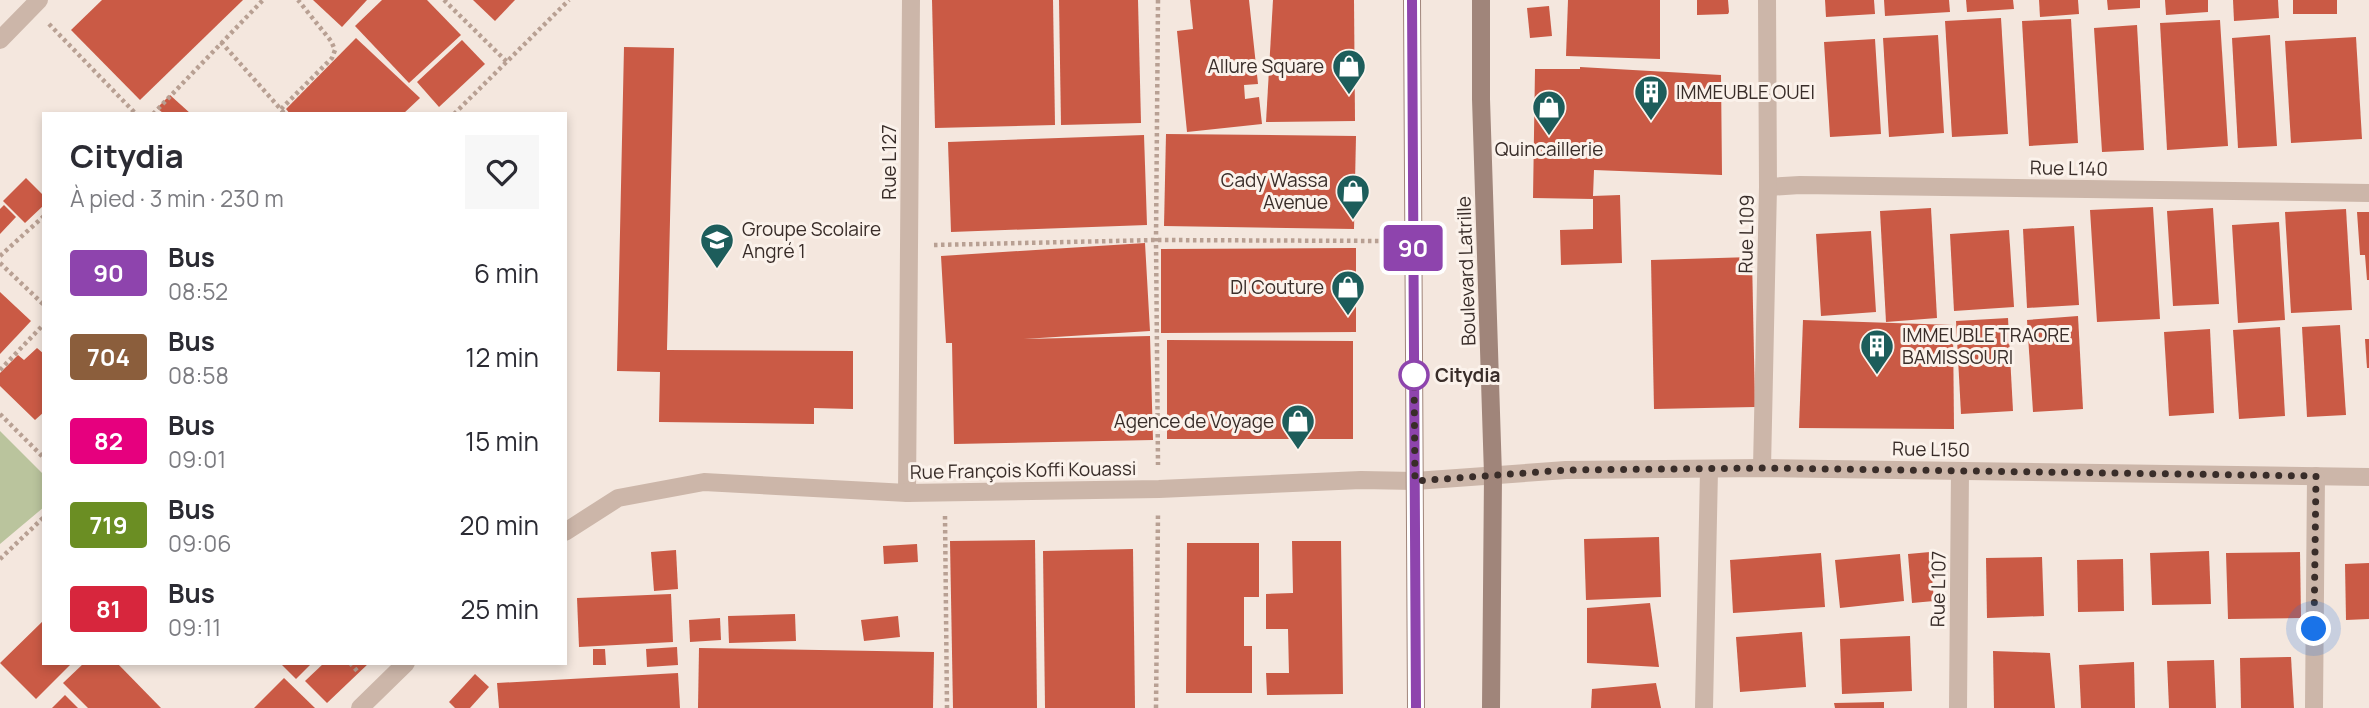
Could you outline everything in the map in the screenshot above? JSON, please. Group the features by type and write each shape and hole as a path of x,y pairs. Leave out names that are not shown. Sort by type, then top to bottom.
{"main road":[{"path":"1412,0 1416,708"},
{"name":"Boulevard Latrille","path":"1481,0 1481,99 1493,475 1491,708"}],"street":[{"name":"Rue L127","path":"907,493 911,0"},
{"name":"Rue L109","path":"1762,468 1768,187 1767,0"},
{"path":"0,40 33,2"},
{"name":"Rue L140","path":"1768,187 1800,185 2369,193"},
{"name":"Rue L150","path":"1493,475 1566,470 1762,468 2369,477"},
{"path":"1704,708 1709,470"},
{"name":"Rue L107","path":"1958,708 1960,471"},
{"name":"Rue François Koffi Kouassi","path":"567,531 618,498 704,482 907,493 1159,489 1362,480 1415,481 1493,475"},
{"path":"2314,708 2316,476"},
{"path":"360,708 404,665"}],"path":[{"path":"155,112 263,0"},
{"path":"281,108 332,58 335,50 299,0"},
{"path":"444,0 507,62"},
{"path":"456,112 569,0"},
{"path":"1156,708 1159,489 1156,240 1158,0"},
{"path":"33,2 134,112"},
{"path":"221,42 284,112"},
{"path":"0,256 42,218"},
{"path":"909,245 1156,240 1413,241"},
{"path":"0,263 42,303"},
{"path":"0,370 42,326"},
{"path":"0,414 42,456"},
{"path":"944,492 947,708"},
{"path":"0,559 42,519"}],"green space":[{"path":"0,431 42,473 42,509 0,544"}],"building":[{"path":"102,0 243,0 140,100 71,30"},
{"path":"313,0 367,0 342,27"},
{"path":"382,0 427,0 461,35 409,83 355,26"},
{"path":"473,0 515,0 495,21"},
{"path":"932,0 1053,0 1055,125 935,128"},
{"path":"1059,0 1138,0 1141,123 1061,125"},
{"path":"1190,0 1249,0 1258,84 1244,85 1245,99 1259,97 1262,124 1187,132 1177,31 1193,29"},
{"path":"1273,0 1354,0 1355,121 1266,122"},
{"path":"1568,0 1660,0 1660,59 1566,56"},
{"path":"1697,0 1728,0 1729,12 1697,15"},
{"path":"1825,0 1874,0 1875,14 1826,17"},
{"path":"1884,0 1949,0 1950,12 1885,16"},
{"path":"1966,0 2013,0 2014,9 1967,12"},
{"path":"2039,0 2078,0 2079,14 2040,17"},
{"path":"2107,0 2140,0 2140,8 2108,10"},
{"path":"2165,0 2208,0 2208,12 2166,15"},
{"path":"2233,0 2278,0 2279,18 2234,21"},
{"path":"2293,0 2337,0 2337,14 2293,14"},
{"path":"1549,6 1552,36 1530,38 1527,8"},
{"path":"2001,18 2008,134 1952,137 1945,21"},
{"path":"2071,19 2078,143 2029,146 2022,21"},
{"path":"2220,20 2228,146 2167,150 2160,23"},
{"path":"2137,25 2144,150 2102,152 2094,28"},
{"path":"1938,35 1944,133 1889,137 1883,38"},
{"path":"2270,35 2277,146 2238,148 2232,38"},
{"path":"2356,37 2362,139 2291,143 2285,41"},
{"path":"356,38 420,98 405,112 288,112 286,109"},
{"path":"1875,39 1881,134 1830,137 1824,42"},
{"path":"462,40 485,64 439,107 417,82"},
{"path":"624,47 674,48 667,350 853,351 853,409 814,408 814,424 659,422 660,372 617,371"},
{"name":"IMMEUBLE OUEI","path":"1580,67 1721,75 1722,175 1594,170 1593,196 1620,195 1622,263 1561,265 1560,230 1593,229 1593,199 1533,198 1535,69"},
{"path":"170,95 189,112 162,112 157,108"},
{"path":"1166,134 1356,136 1354,229 1164,226"},
{"path":"1144,135 1147,225 951,232 948,142"},
{"path":"26,178 42,194 42,207 25,223 3,201"},
{"path":"4,205 16,217 0,234 0,209"},
{"path":"2153,207 2160,319 2097,322 2090,210"},
{"path":"1931,208 1937,318 1886,322 1880,211"},
{"path":"2213,208 2219,304 2173,306 2167,211"},
{"path":"2346,209 2352,310 2291,313 2285,212"},
{"path":"2357,212 2369,212 2369,280 2365,255 2360,255"},
{"path":"2279,222 2285,320 2238,323 2232,225"},
{"path":"2074,226 2079,305 2027,308 2023,229"},
{"path":"2009,230 2014,307 1954,311 1950,234"},
{"path":"1871,231 1876,312 1821,316 1816,234"},
{"path":"1145,243 1150,331 1024,339 1150,336 1153,440 954,444 952,343 946,343 941,256"},
{"path":"1356,248 1356,332 1161,333 1161,249"},
{"path":"1752,257 1755,407 1654,409 1651,260"},
{"path":"0,292 31,321 0,354"},
{"path":"2078,316 2083,409 2033,412 2027,320"},
{"path":"2008,318 2013,411 1961,414 1956,321"},
{"name":"IMMEUBLE TRAORE BAMISSOURI","path":"1803,320 1953,325 1954,429 1799,428"},
{"path":"2340,325 2346,415 2307,417 2302,327"},
{"path":"2280,327 2285,416 2239,419 2233,330"},
{"path":"2210,329 2214,413 2169,416 2164,332"},
{"path":"2365,339 2369,339 2369,368 2367,368"},
{"path":"1167,340 1353,341 1353,439 1167,439"},
{"path":"37,348 42,352 42,414 35,420 0,386 0,373 18,355 24,360"},
{"path":"1659,537 1661,597 1586,600 1584,539"},
{"path":"1035,540 1037,708 953,708 950,541"},
{"path":"1292,541 1341,541 1343,694 1267,695 1266,673 1289,673 1288,629 1266,629 1266,594 1293,593"},
{"path":"1187,543 1259,543 1259,597 1244,597 1244,646 1252,646 1252,693 1186,693"},
{"path":"917,544 918,562 884,564 883,546"},
{"path":"1133,549 1135,708 1045,708 1043,551"},
{"path":"676,550 678,589 654,591 651,552"},
{"path":"2209,551 2211,604 2152,605 2150,553"},
{"path":"1930,552 1934,601 1912,603 1908,554"},
{"path":"2300,552 2301,618 2228,619 2226,553"},
{"path":"1821,553 1825,607 1733,613 1730,560"},
{"path":"1900,554 1904,601 1840,608 1835,560"},
{"path":"2042,557 2044,616 1987,618 1986,558"},
{"path":"2123,559 2124,611 2078,612 2077,560"},
{"path":"2369,563 2369,619 2346,620 2345,564"},
{"path":"671,594 673,642 579,647 577,598"},
{"path":"1650,603 1659,667 1587,663 1587,608"},
{"path":"795,614 796,641 729,643 728,616"},
{"path":"898,616 900,637 864,641 861,620"},
{"path":"720,618 721,640 690,642 689,620"},
{"path":"42,622 42,665 70,665 36,699 0,663"},
{"path":"1802,632 1806,687 1740,692 1736,637"},
{"path":"1910,636 1912,691 1842,694 1840,639"},
{"path":"677,647 678,665 647,667 646,649"},
{"path":"699,648 934,652 933,708 698,708"},
{"path":"593,649 605,649 606,665 593,665"},
{"path":"1993,651 2050,653 2055,708 1994,708"},
{"path":"2291,657 2294,708 2241,708 2240,658"},
{"path":"2214,660 2216,708 2169,708 2167,661"},
{"path":"2134,662 2135,708 2081,708 2079,665"},
{"path":"82,665 119,665 161,708 88,708 63,683"},
{"path":"282,665 310,665 296,679"},
{"path":"322,665 367,665 327,703 305,681"},
{"path":"678,673 680,708 499,708 497,683"},
{"path":"475,674 489,687 470,708 455,708 449,702"},
{"path":"284,678 315,708 254,708"},
{"path":"1656,683 1661,708 1591,708 1592,689"},
{"path":"65,695 78,708 52,708"},
{"path":"1884,702 1884,708 1835,708 1834,703"}],"bus line":[{"name":"90","path":"1412,0 1416,708"}],"place":[{"name":"Allure Square","path":"1349,96"},
{"name":"IMMEUBLE OUEI","path":"1651,122"},
{"name":"Quincaillerie","path":"1549,137"},
{"name":"Cady Wassa Avenue","path":"1353,221"},
{"name":"Groupe Scolaire Angré 1","path":"717,270"},
{"name":"Dl Couture","path":"1348,317"},
{"name":"Citydia","path":"1414,375"},
{"name":"IMMEUBLE TRAORE BAMISSOURI","path":"1877,376"},
{"name":"Agence de Voyage","path":"1298,451"}],"route":[{"path":"1414,375 1415,481 1566,470 1762,468 2316,476 2314,629"}]}
